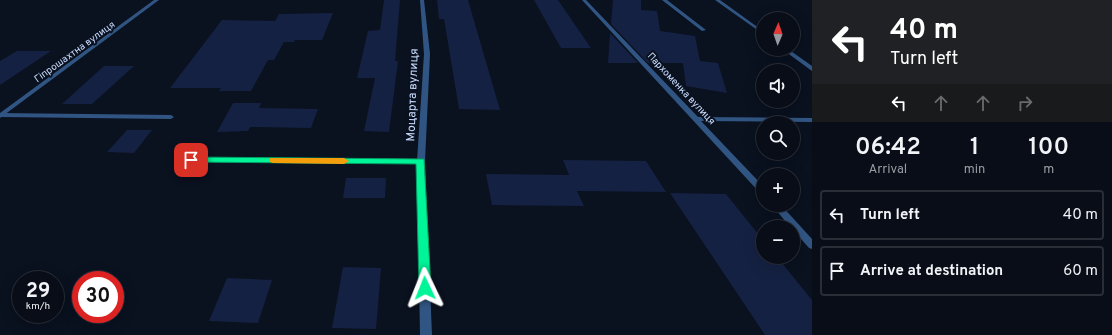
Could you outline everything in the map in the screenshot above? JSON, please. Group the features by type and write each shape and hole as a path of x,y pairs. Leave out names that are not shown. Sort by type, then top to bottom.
{"street":[{"name":"Гіпрошахтна вулиця","path":"0,116 157,0"},
{"name":"Моцарта вулиця","path":"422,0 427,54 420,161 426,335"},
{"name":"Пархоменка вулиця","path":"584,0 756,183"},
{"path":"664,0 704,30"},
{"path":"717,0 756,28"},
{"path":"794,56 812,69"},
{"path":"0,116 171,117"},
{"path":"696,119 812,120"},
{"path":"191,160 420,161"},
{"path":"782,212 812,245"}],"building":[{"path":"384,0 400,0 395,61 398,61 389,132 364,131 375,78 357,78 368,31 380,30"},
{"path":"437,0 468,0 500,110 459,109 444,19 439,19"},
{"path":"534,0 558,0 591,48 561,48"},
{"path":"613,0 641,0 641,10 657,11 660,31 695,36 700,61 718,63 727,93 686,86 683,63 648,63 611,24"},
{"path":"333,13 322,40 295,40 294,42 284,42 274,60 268,60 251,91 219,91 221,88 170,88 222,20 275,21 279,14"},
{"path":"610,33 638,63 608,63"},
{"path":"17,51 51,51 0,85 0,61"},
{"path":"104,66 134,66 92,104 62,104"},
{"path":"233,103 261,103 259,108 318,109 311,128 250,127 248,131 217,132"},
{"path":"127,130 152,130 134,153 107,152"},
{"path":"563,160 646,161 666,192 577,191 584,206 492,205 486,174 569,175"},
{"path":"346,178 386,178 385,198 343,198"},
{"path":"670,193 726,194 756,231 756,264 783,264 812,300 812,335 765,335"},
{"path":"343,267 381,268 376,329 332,328"},
{"path":"227,278 272,280 258,323 209,321"}],"slow traffic":[{"path":"273,160 344,161"}],"route":[{"path":"191,160 420,161 425,288"}]}
